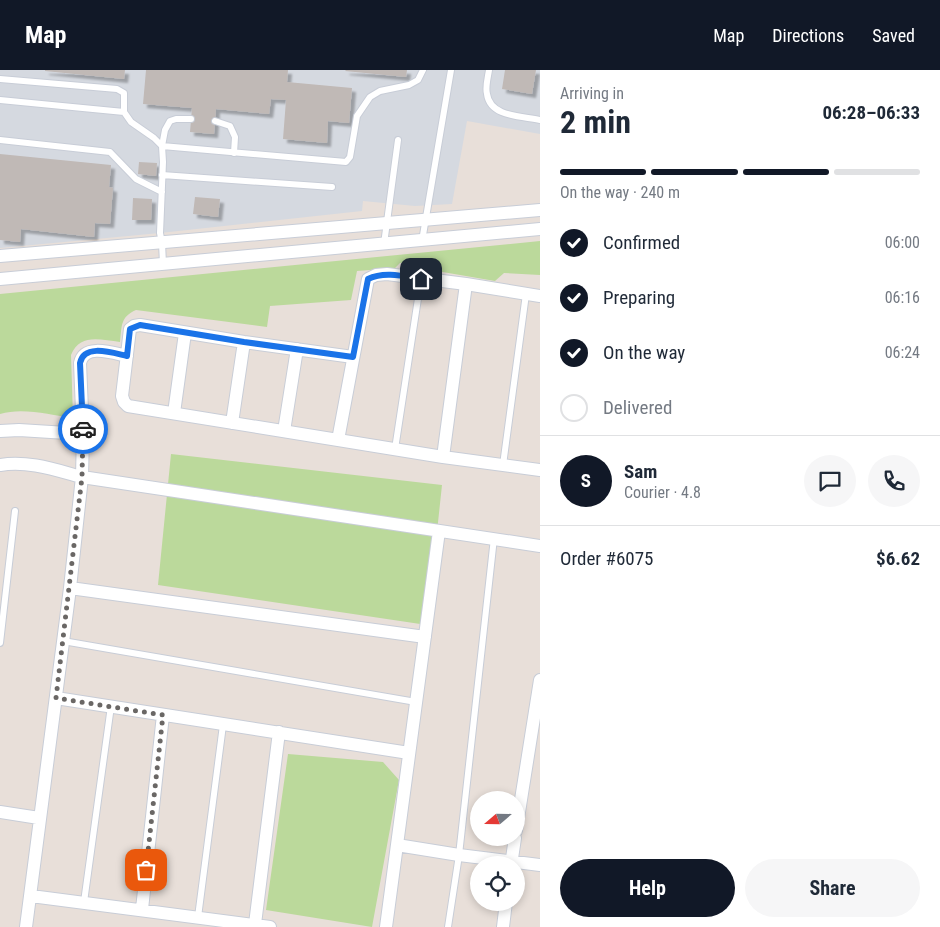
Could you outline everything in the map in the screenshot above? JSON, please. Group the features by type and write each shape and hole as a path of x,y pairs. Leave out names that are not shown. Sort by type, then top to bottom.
{"street":[{"path":"0,256 540,210"},
{"path":"0,279 540,229"},
{"path":"338,440 368,279 376,275 387,274 540,296"},
{"path":"443,457 466,284"},
{"path":"353,357 140,325 134,326 130,329 122,396 128,406 443,457 540,470"},
{"path":"174,413 185,333"},
{"path":"232,423 244,342"},
{"path":"284,431 297,349"},
{"path":"26,927 70,588 82,477 81,356 92,351 127,356"},
{"path":"0,431 19,430 83,434"},
{"path":"0,465 26,464 82,477 540,546"},
{"path":"386,927 439,531"},
{"path":"70,588 425,637"},
{"path":"522,791 540,680"},
{"path":"56,698 410,753"},
{"path":"142,909 163,715"},
{"path":"255,924 279,732"},
{"path":"0,812 39,818"},
{"path":"397,845 470,857"},
{"path":"525,864 540,865"},
{"path":"30,896 270,927"},
{"path":"503,927 505,911"}],"lane":[{"path":"0,78 117,88 124,93 124,112 131,122 162,146 346,162 350,157 357,116 370,97 380,91 409,85 418,80 423,70"},
{"path":"422,241 451,70"},
{"path":"489,70 486,92 489,104 499,112 540,120"},
{"path":"0,100 124,112"},
{"path":"163,264 160,233 162,146 165,130 170,121 176,119 191,120"},
{"path":"215,121 230,126 235,137 234,153"},
{"path":"0,140 110,152 136,179 162,192"},
{"path":"384,244 398,140"},
{"path":"162,175 332,187"},
{"path":"395,449 421,279"},
{"path":"503,465 526,294"},
{"path":"0,643 15,511"},
{"path":"448,927 494,538"},
{"path":"62,642 416,702"},
{"path":"84,902 111,706"},
{"path":"198,917 222,725"}],"shaded area":[{"path":"0,70 540,70 540,134 467,121 452,204 415,206 363,201 362,211 0,248"}],"green space":[{"path":"540,241 540,275 504,273 495,281 431,270 428,261 400,263 395,268 357,271 351,300 270,306 267,327 136,310 124,319 120,342 98,339 85,341 75,348 71,355 73,418 27,411 0,414 0,294"},
{"path":"171,454 442,485 427,625 158,585"},
{"path":"288,754 383,762 399,780 372,927 266,910"}],"building":[{"path":"45,70 125,70 124,79"},
{"path":"146,70 288,70 287,82 352,88 349,123 328,121 327,143 283,139 286,100 271,99 269,114 216,109 214,134 190,132 192,108 143,104"},
{"path":"346,70 407,70 406,77"},
{"path":"505,70 536,70 532,94 502,89"},
{"path":"0,154 111,165 109,187 113,188 110,224 95,223 94,237 21,229 20,242 0,240"},
{"path":"139,162 157,163 156,176 138,174"},
{"path":"195,197 220,199 218,217 193,214"},
{"path":"133,198 152,199 151,220 132,220"}],"way so far":[{"path":"83,429 82,477 56,698 163,715 146,870"}],"route":[{"path":"83,429 81,356 92,351 127,356 130,329 134,326 140,325 353,357 368,279 376,275 387,274 421,279"}]}
